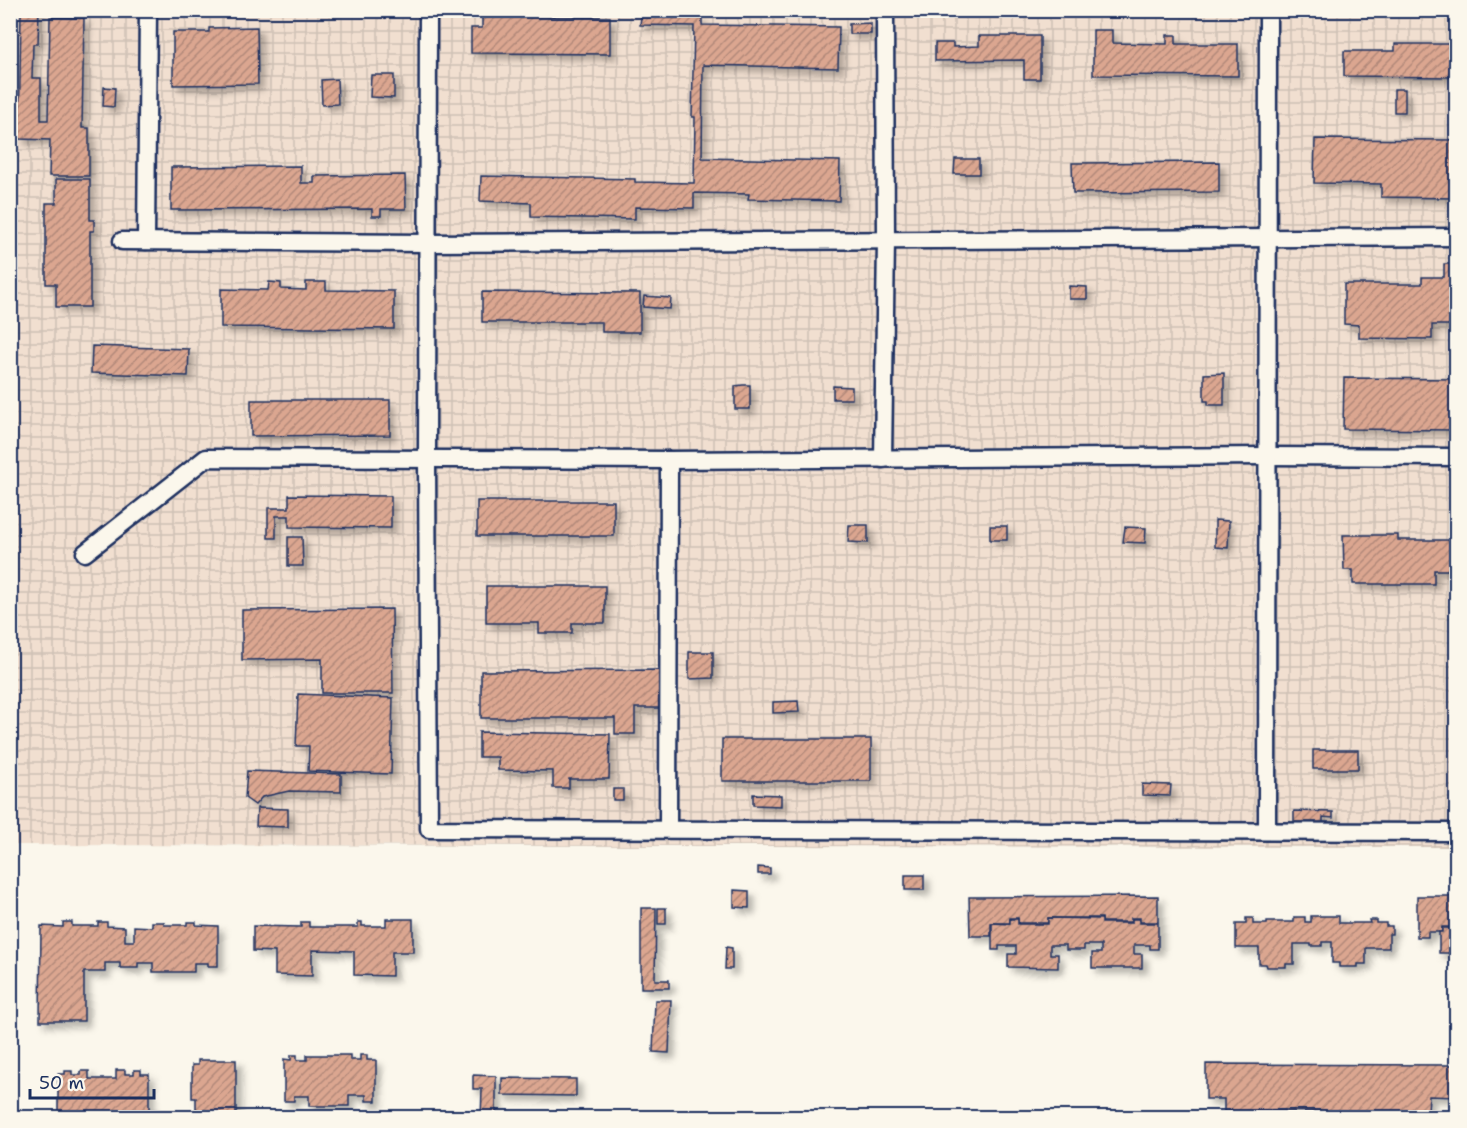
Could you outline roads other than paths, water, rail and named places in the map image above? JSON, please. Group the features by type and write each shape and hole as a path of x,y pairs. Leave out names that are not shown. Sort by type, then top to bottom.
{"street":[{"path":"146,241 148,10"},
{"path":"428,10 429,829 1456,831"},
{"path":"883,459 886,240 885,10"},
{"path":"1267,831 1268,10"},
{"path":"122,241 428,243 1456,237"},
{"path":"85,553 206,458 669,460 1456,457"},
{"path":"668,829 669,460"}]}
